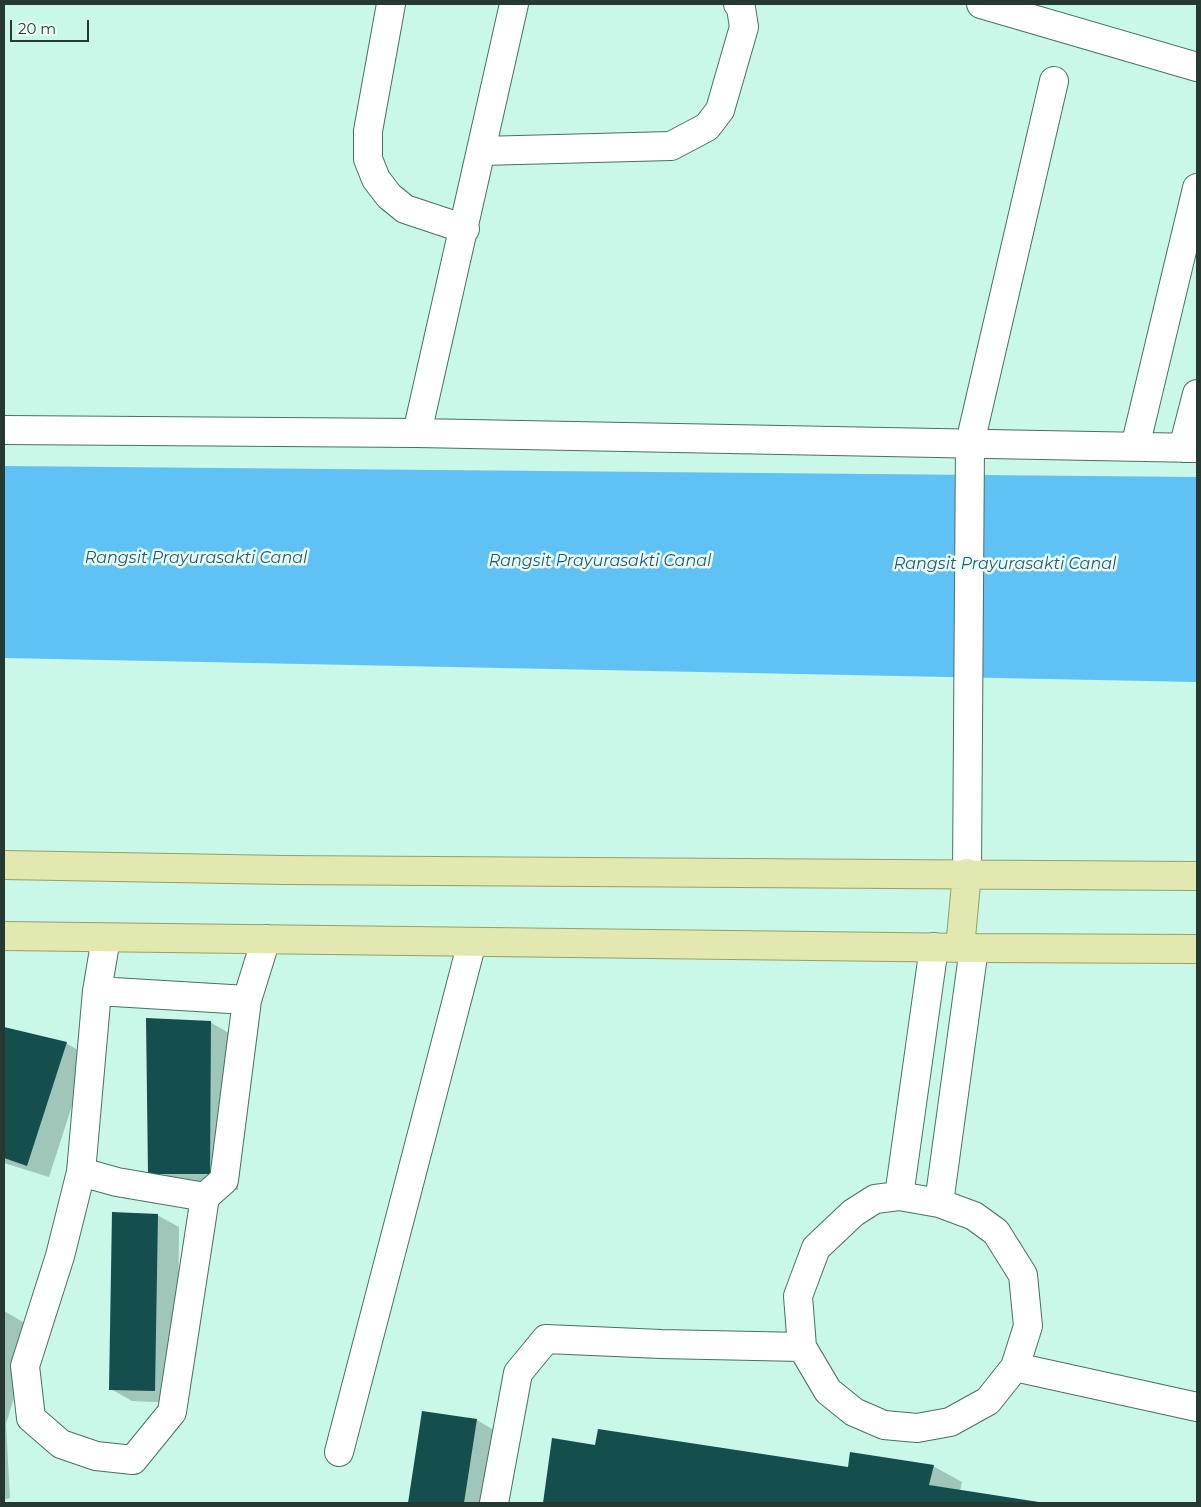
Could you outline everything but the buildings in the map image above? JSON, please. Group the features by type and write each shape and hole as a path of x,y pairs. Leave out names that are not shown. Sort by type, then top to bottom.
{"main road":[{"path":"4,865 284,870 1197,876"},
{"path":"956,948 967,874"},
{"path":"4,936 956,948 1197,949"}],"street":[{"path":"391,4 368,131 368,159 376,179 389,196 405,209 465,229"},
{"path":"418,433 514,4"},
{"path":"481,151 671,146 707,127 720,110 744,27 742,8 738,4"},
{"path":"981,4 1197,66"},
{"path":"967,874 966,720 968,471 970,443 1054,81"},
{"path":"1135,447 1197,188"},
{"path":"4,430 418,433 1190,448 1197,394"},
{"path":"106,938 97,991 81,1172 60,1256 25,1366 31,1418 61,1444 96,1456 133,1460 172,1412 205,1198 224,1180 247,1000 266,939"},
{"path":"339,1452 472,942"},
{"path":"899,1196 956,948"},
{"path":"939,1202 956,948"},
{"path":"97,991 247,1000"},
{"path":"81,1172 117,1182 205,1198"},
{"path":"899,1196 939,1202 974,1216 996,1232 1023,1275 1028,1326 1015,1367 988,1401 950,1422 917,1428 884,1424 854,1412 828,1391 802,1347 798,1296 816,1248 853,1213 875,1199 899,1196"},
{"path":"494,1503 518,1373 546,1339 802,1347"},
{"path":"1015,1367 1197,1407"}],"water":[{"name":"Rangsit Prayurasakti Canal","path":"4,466 1197,477 1197,682 4,658"}]}
